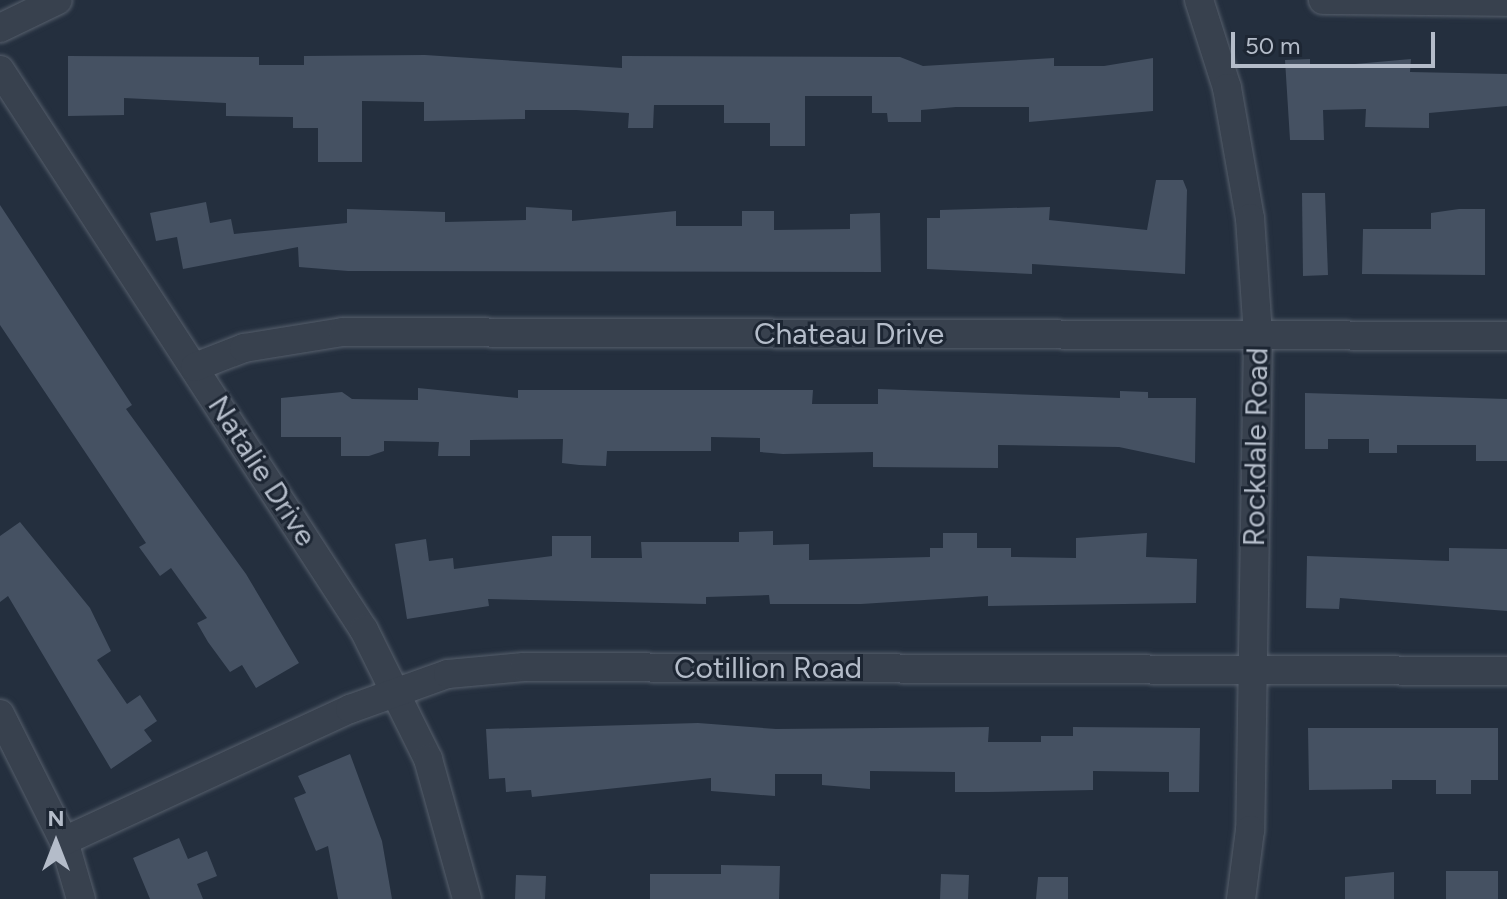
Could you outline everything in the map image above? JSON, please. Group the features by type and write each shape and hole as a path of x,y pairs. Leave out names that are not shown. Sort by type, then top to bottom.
{"street":[{"path":"0,28 58,0"},
{"name":"Rockdale Road","path":"1199,0 1227,88 1250,218 1258,336 1250,830 1241,899"},
{"path":"1323,0 1507,2"},
{"name":"Natalie Drive","path":"0,70 195,367 397,690 428,759 467,899"},
{"name":"Chateau Drive","path":"195,367 244,348 343,332 1507,336"},
{"name":"Cotillion Road","path":"64,841 397,690 448,674 524,667 1507,671"},
{"path":"0,714 64,841 81,899"}],"building":[{"path":"425,55 622,68 622,56 900,57 923,66 1054,58 1054,66 1104,66 1153,58 1153,111 1029,122 1029,107 956,107 921,110 921,122 888,122 887,113 872,113 872,96 805,96 805,146 770,146 770,123 724,123 724,105 654,105 653,128 628,128 629,113 525,110 525,119 424,121 424,102 362,101 362,162 318,162 318,128 293,128 293,117 226,116 226,103 124,98 124,115 68,116 68,56 259,57 259,65 304,65 304,56"},
{"path":"1310,59 1310,68 1411,59 1410,72 1507,74 1507,106 1429,113 1429,128 1365,127 1366,109 1323,110 1324,140 1290,140 1285,60"},
{"path":"1156,180 1183,180 1187,190 1185,274 1032,264 1032,274 927,269 927,218 940,218 940,210 1050,207 1049,220 1147,230"},
{"path":"1302,193 1325,193 1328,275 1303,276"},
{"path":"206,202 210,223 231,219 234,234 347,223 347,209 445,212 445,222 526,220 526,207 572,210 572,221 676,211 676,226 742,226 742,211 774,211 774,230 850,229 850,214 880,213 881,272 348,271 299,267 298,247 183,269 177,237 156,241 150,213"},
{"path":"0,205 132,405 126,409 246,574 299,663 256,688 242,665 230,672 197,623 207,618 171,568 160,576 139,547 146,543 0,325"},
{"path":"1485,209 1485,275 1362,274 1363,229 1431,229 1431,213"},
{"path":"418,388 518,398 518,390 813,390 812,404 878,404 878,389 1120,398 1120,391 1148,392 1148,398 1196,398 1195,463 1119,447 998,445 998,468 873,467 873,452 760,452 760,438 711,437 711,451 607,451 606,466 562,463 563,439 470,440 470,456 438,456 439,442 384,441 384,451 369,456 341,456 341,437 281,437 281,398 342,392 352,399 418,400"},
{"path":"1305,393 1507,399 1507,461 1476,461 1476,445 1397,445 1397,453 1369,453 1369,439 1328,439 1328,449 1305,449"},
{"path":"20,522 90,608 111,651 97,660 127,704 140,695 157,721 144,730 152,741 111,769 8,596 0,602 0,536"},
{"path":"773,531 773,545 809,544 809,560 930,557 930,548 943,548 943,533 977,533 977,548 1011,548 1011,557 1076,558 1076,538 1147,533 1146,557 1197,559 1196,603 988,606 988,596 861,604 770,604 769,595 706,597 706,604 488,599 489,606 407,619 395,544 426,539 429,561 453,558 454,569 552,556 552,536 591,536 591,558 642,558 641,542 739,542 739,532"},
{"path":"1449,548 1507,549 1507,611 1340,598 1339,609 1306,608 1307,556 1449,561"},
{"path":"698,723 776,729 989,727 988,742 1041,742 1041,736 1073,736 1073,727 1200,728 1199,792 1169,792 1169,772 1093,771 1093,790 988,792 955,792 955,772 870,771 870,789 822,785 822,774 775,774 775,796 711,791 711,778 532,797 531,790 506,792 505,778 489,779 486,729"},
{"path":"1308,728 1498,728 1498,780 1471,780 1471,794 1436,794 1436,780 1392,780 1392,789 1309,790"},
{"path":"350,754 382,841 392,899 338,899 328,846 316,851 294,798 306,793 298,776"},
{"path":"179,838 188,859 207,851 217,876 197,884 203,899 150,899 133,858"},
{"path":"721,865 780,866 779,899 650,899 650,874 721,874"},
{"path":"1446,871 1498,871 1498,899 1446,899"},
{"path":"1394,872 1394,899 1345,899 1345,877"},
{"path":"941,874 969,875 968,899 940,899"},
{"path":"516,875 546,876 545,899 515,899"},
{"path":"1038,877 1068,877 1068,899 1036,899"}]}
